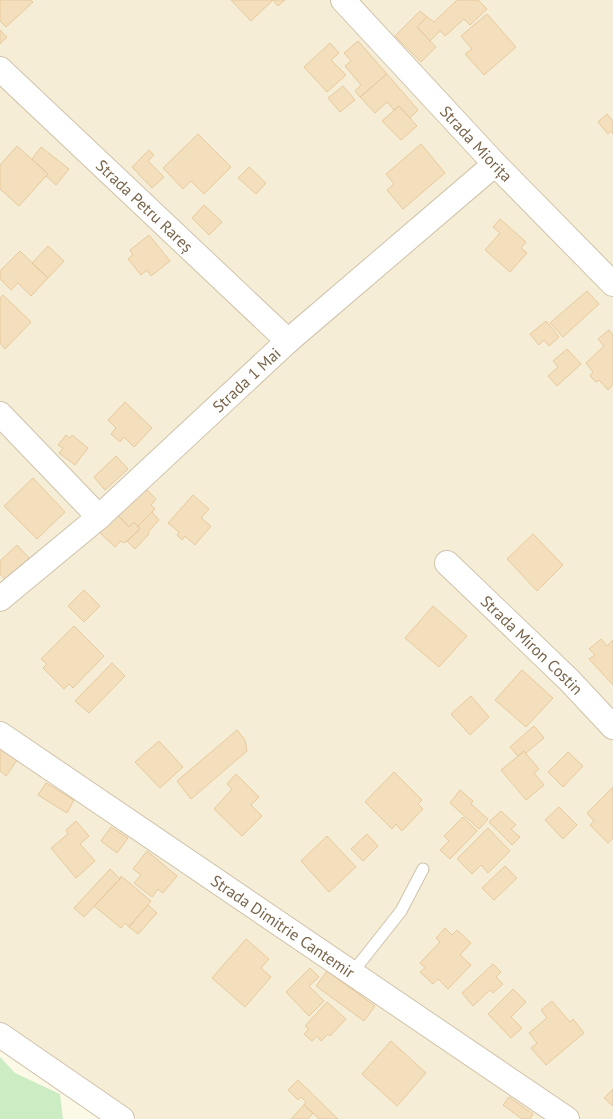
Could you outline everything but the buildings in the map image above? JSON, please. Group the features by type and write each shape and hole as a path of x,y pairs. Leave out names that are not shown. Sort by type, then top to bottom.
{"street":[{"name":"Strada Miorița","path":"343,0 495,164 611,279"},
{"name":"Strada Petru Rareș","path":"0,69 288,341"},
{"name":"Strada 1 Mai","path":"0,599 99,517 288,341 495,164"},
{"path":"0,414 99,517"},
{"name":"Strada Miron Costin","path":"447,563 569,680 613,727"},
{"name":"Strada Dimitrie Cantemir","path":"0,734 567,1119"},
{"path":"0,1035 122,1119"}],"lane":[{"path":"352,973 401,911 423,869"}],"shaded area":[{"path":"0,0 613,0 613,1119 137,1119 0,1024"}],"green space":[{"path":"0,1057 15,1073 60,1094 63,1119 0,1119"}]}
